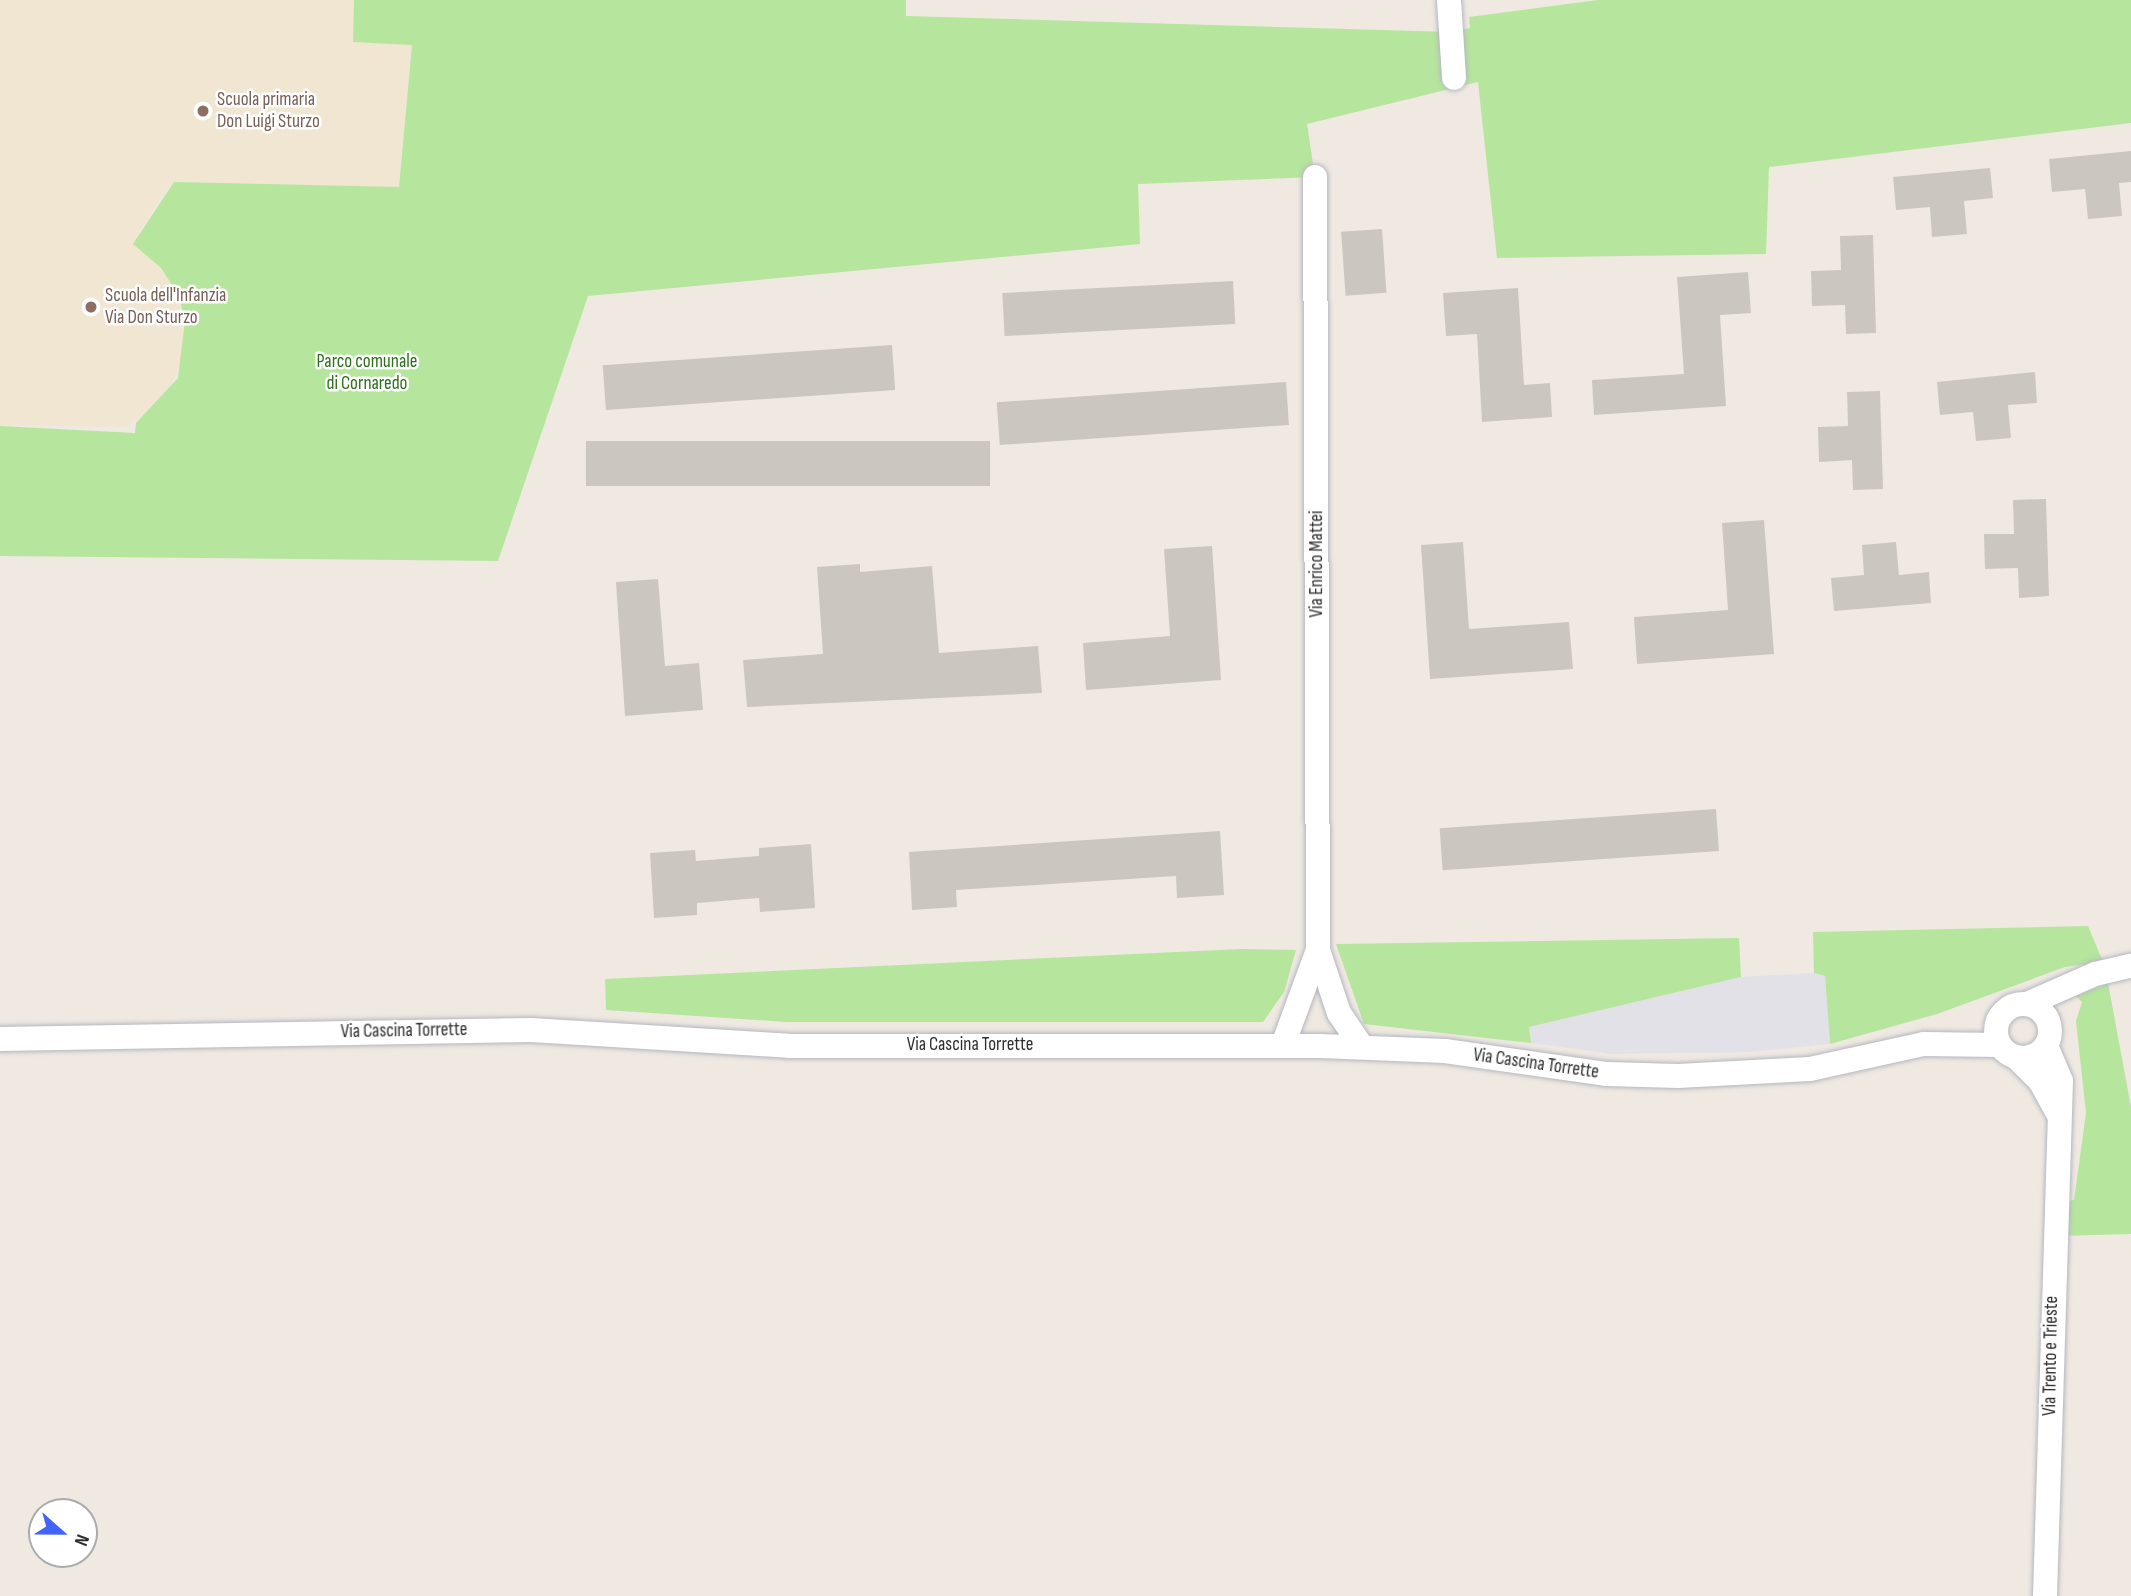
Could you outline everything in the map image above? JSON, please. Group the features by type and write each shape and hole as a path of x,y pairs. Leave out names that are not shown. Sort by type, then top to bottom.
{"street":[{"path":"1449,0 1454,78"},
{"name":"Via Enrico Mattei","path":"1315,177 1318,950 1339,1013 1362,1047"},
{"name":"Via Enrico Mattei","path":"1283,1045 1318,950"},
{"path":"2059,1115 2040,1081 2007,1051 1995,1030 2000,1015 2083,980 2131,966"},
{"path":"2007,1051 2033,1056 2046,1046 2048,1019 2083,980"},
{"path":"2027,1004 2048,1019"},
{"name":"Via Cascina Torrette","path":"4,1037 531,1030 789,1046 1283,1045 1362,1047 1678,1076 1811,1069 1924,1044 2000,1015"},
{"name":"Via Cascina Torrette","path":"1924,1044 2007,1051"},
{"name":"Via Trento e Trieste","path":"2045,1596 2059,1115 2059,1071 2046,1046"}],"shaded area":[{"name":"Scuola primaria Don Luigi Sturzo","path":"0,0 354,0 353,42 412,44 399,188 174,182 160,198 133,244 161,268 178,294 185,351 168,394 127,427 0,425"},
{"path":"1814,973 1825,976 1830,1044 1750,1052 1612,1054 1531,1043 1529,1027 1741,977"}],"green space":[{"name":"Parco comunale di Cornaredo","path":"354,0 906,0 906,16 1451,32 1470,28 1469,17 1598,0 2131,0 2131,123 1769,167 1766,254 1497,258 1478,82 1307,124 1315,177 1138,184 1140,244 588,296 498,561 0,556 0,426 135,433 136,423 178,378 185,320 178,294 161,268 133,244 174,182 399,187 412,45 353,42"},
{"path":"2088,926 2103,962 2065,967 1937,1014 1830,1044 1825,976 1814,973 1813,932"},
{"path":"1739,938 1741,977 1529,1027 1531,1043 1364,1024 1336,944"},
{"path":"1241,949 1296,950 1284,992 1263,1022 787,1022 606,1010 605,979"},
{"path":"2108,983 2131,1107 2131,1234 2057,1236 2059,1202 2074,1200 2086,1113 2076,1021 2082,1002 2076,996"}],"building":[{"path":"2131,151 2131,182 2119,183 2122,216 2088,219 2085,189 2052,192 2049,159"},
{"path":"1990,168 1993,198 1964,201 1967,234 1932,237 1930,207 1896,210 1893,177"},
{"path":"1382,229 1386,293 1346,296 1341,232"},
{"path":"1873,235 1876,333 1846,334 1845,305 1812,306 1811,271 1841,270 1840,236"},
{"path":"1748,272 1751,313 1720,315 1726,406 1594,415 1592,380 1684,374 1677,277"},
{"path":"1233,281 1235,324 1005,336 1002,293"},
{"path":"1518,288 1524,385 1550,383 1552,417 1482,422 1477,334 1446,336 1443,293"},
{"path":"892,345 895,390 606,410 603,365"},
{"path":"2035,372 2037,403 2008,405 2011,438 1976,441 1973,412 1940,415 1937,382"},
{"path":"1286,382 1289,425 1000,445 997,402"},
{"path":"1880,391 1883,489 1853,490 1852,460 1819,462 1818,427 1848,426 1847,392"},
{"path":"586,441 990,441 990,486 586,486"},
{"path":"2046,499 2049,596 2019,598 2018,568 1985,569 1984,534 2014,534 2013,500"},
{"path":"1764,520 1774,654 1637,664 1634,617 1728,610 1722,523"},
{"path":"1463,542 1469,629 1569,622 1573,669 1430,679 1421,545"},
{"path":"1896,542 1899,575 1929,572 1931,603 1834,611 1831,578 1864,575 1862,545"},
{"path":"1212,546 1221,680 1086,690 1083,643 1170,636 1164,549"},
{"path":"860,564 860,572 932,566 939,653 1038,646 1042,693 747,707 743,660 823,654 817,567"},
{"path":"658,579 665,666 699,663 703,710 625,716 616,582"},
{"path":"1716,809 1719,851 1443,870 1440,828"},
{"path":"1220,831 1224,895 1177,898 1176,876 956,890 957,907 912,910 909,852"},
{"path":"811,844 815,908 760,912 759,898 697,903 697,915 654,918 650,853 695,850 696,861 759,856 759,848"}],"place":[{"name":"Scuola primaria Don Luigi Sturzo","path":"203,111"},
{"name":"Scuola dell'Infanzia Via Don Sturzo","path":"91,307"}]}
